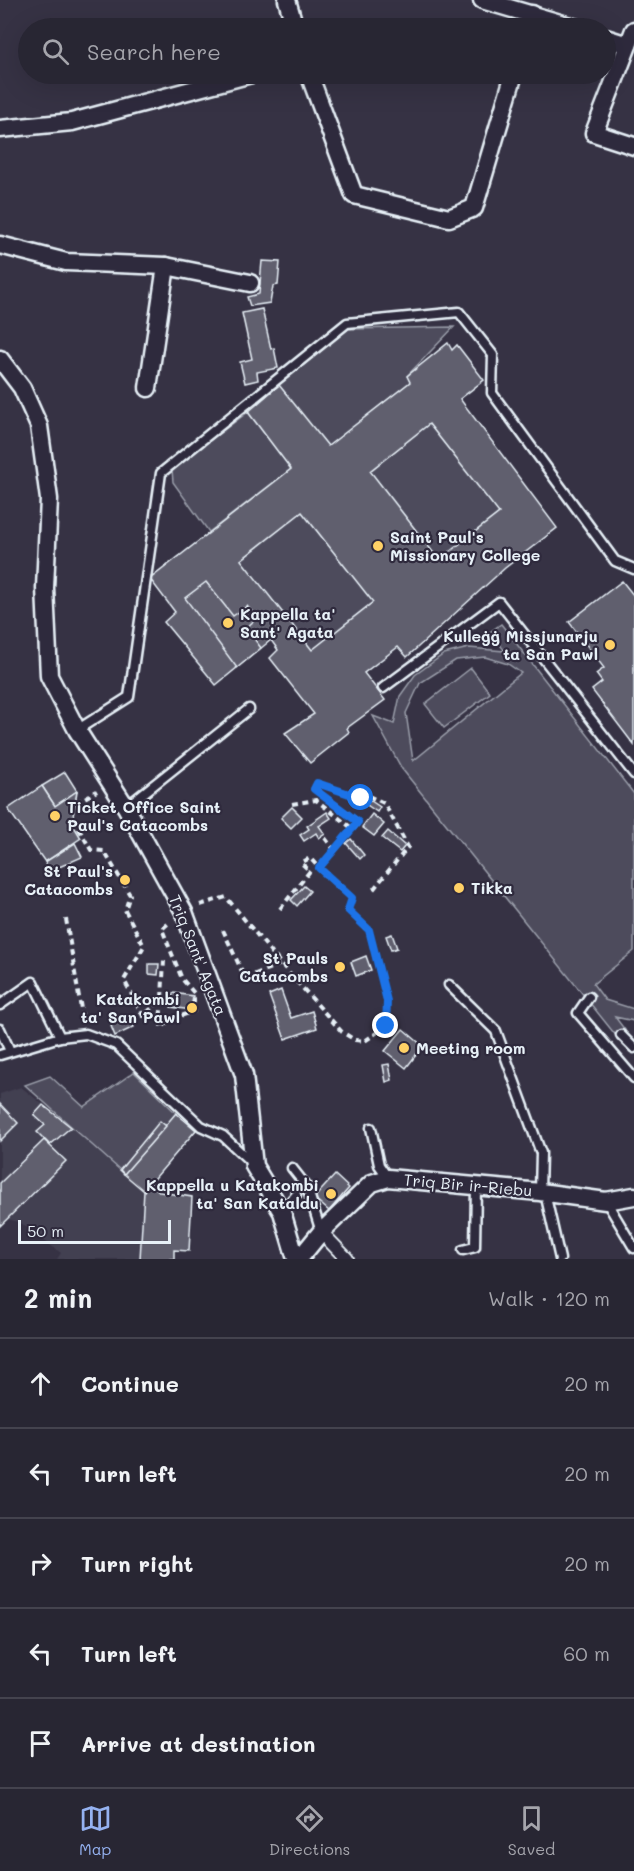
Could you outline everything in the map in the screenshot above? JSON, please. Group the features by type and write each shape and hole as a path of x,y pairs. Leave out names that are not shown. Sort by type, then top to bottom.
{"street":[{"path":"287,0 292,18"},
{"path":"482,0 523,18"},
{"path":"616,77 631,38"},
{"path":"0,129 72,122 214,84"},
{"path":"313,84 354,195 449,218 474,208 511,84"},
{"path":"613,84 594,133 634,146"},
{"path":"0,245 66,262 166,266 250,283"},
{"path":"148,388 166,266"},
{"name":"Triq Sant' Agata","path":"0,359 22,388 39,426 49,499 45,588 49,676 77,730 126,807 184,912 244,1075 254,1166 282,1212 298,1259"},
{"name":"Triq Bir ir-Riebu","path":"298,1259 321,1232 372,1183 388,1178 543,1192 606,1201 634,1196"},
{"path":"321,1232 348,1259"}],"lane":[{"path":"77,730 129,697 161,473 347,323 459,312 493,355 492,393 615,561 634,569"},
{"path":"382,688 499,602 634,774"},
{"path":"126,807 249,709"},
{"path":"0,1005 33,981 60,1037"},
{"path":"449,985 496,1031 541,1153 543,1192 560,1259"},
{"path":"589,998 578,1013 634,1078"},
{"path":"0,1029 10,1051"},
{"path":"0,1055 60,1037 86,1034 116,1045 201,1126 223,1136 254,1166"},
{"path":"621,1035 634,1047"},
{"path":"371,1128 379,1165 388,1178"},
{"path":"292,1168 307,1187 321,1232"},
{"path":"463,1250 475,1247 476,1187"},
{"path":"282,1212 296,1195"},
{"path":"606,1201 634,1248"}],"path":[{"path":"319,868 358,822 314,789 317,783 361,798 366,795 384,802 408,847 372,891"},
{"path":"292,804 316,800 354,829"},
{"path":"72,823 75,822 91,850 104,851 130,895 125,910 144,946 124,980 143,1016 162,999"},
{"path":"325,838 335,851"},
{"path":"197,906 226,897 281,964 342,1032 355,1040 365,1041 386,1026 387,1001 369,930 348,910 352,898 310,858 301,863 310,871 280,909"},
{"path":"66,919 86,1034"},
{"path":"164,960 160,1022 162,1028 168,1021 195,1011 194,993 182,979 162,929 174,919"},
{"path":"224,930 245,978 281,964"}],"shaded area":[{"path":"454,327 407,376 410,382 328,446 279,385 348,329"},
{"path":"248,412 291,469 209,532 173,482 172,469"},
{"path":"429,424 499,513 439,560 370,471"},
{"path":"302,512 373,602 312,650 241,560"},
{"path":"501,624 634,794 634,951 593,984 605,1000 634,1009 634,1021 615,1017 625,1030 618,1038 402,769 373,716 394,724 400,696 415,675 444,654 469,648 505,651 490,632","holes":["485,657 508,664 521,673 413,761 406,713 420,683 456,660"]},
{"path":"471,668 490,693 444,728 425,704"},
{"path":"134,1072 176,1113 166,1126 160,1122 120,1170 25,1085 50,1076 84,1107"},
{"path":"21,1087 144,1191 140,1259 57,1259 61,1253 19,1222 7,1219 0,1226 0,1094"}],"building":[{"path":"262,261 280,262 278,285 273,286 270,303 250,306 247,297 259,294"},
{"path":"262,309 278,368 257,372 258,380 245,383 240,362 252,359 242,313"},
{"name":"Saint Paul's Missionary College","path":"448,343 452,350 457,345 484,380 460,399 557,528 505,568 407,657 398,647 364,673 385,700 347,728 349,732 310,763 285,733 314,714 270,658 278,650 271,640 216,685 164,622 175,612 150,579 291,469 248,412 279,385 328,446 410,382 407,376","holes":["429,424 499,513 439,560 370,471","302,512 373,602 312,650 241,560"]},
{"name":"Kulleġġ Missjunarju ta San Pawl","path":"622,581 634,596 634,745 592,690 602,682 596,674 604,668 569,622"},
{"name":"Kappella ta' Sant' Agata","path":"206,582 233,616 247,606 257,618 246,628 261,648 237,668 185,598"},
{"path":"65,772 77,791 55,806 42,786"},
{"path":"42,786 55,806 77,791 72,823 81,838 45,862 8,809"},
{"path":"368,799 380,807 377,812 364,803"},
{"path":"292,807 302,817 291,828 281,818"},
{"path":"327,812 331,818 319,826 325,834 319,838 316,833 304,841 300,835 309,829 307,826"},
{"path":"372,814 384,824 374,836 362,827"},
{"path":"388,831 405,846 400,852 382,838"},
{"path":"351,839 364,855 360,859 346,843"},
{"path":"75,843 82,857 50,871 45,862"},
{"path":"304,886 310,891 297,906 291,900"},
{"path":"392,934 397,948 391,950 386,936"},
{"path":"366,956 371,970 356,976 351,962"},
{"path":"149,964 159,964 158,975 149,974"},
{"path":"281,990 291,1018 312,1011 317,1028 285,1039 269,995"},
{"path":"173,993 193,996 191,1010 171,1007"},
{"path":"128,1016 134,1027 115,1036 111,1026"},
{"name":"Meeting room","path":"403,1029 423,1046 406,1068 385,1051"},
{"path":"389,1064 392,1080 386,1082 383,1065"},
{"path":"0,1104 18,1123 0,1141"},
{"path":"43,1105 71,1127 50,1145 37,1132 45,1125 34,1115"},
{"path":"176,1113 196,1130 144,1191 124,1174"},
{"path":"160,1121 166,1126 124,1174 120,1170"},
{"path":"44,1140 66,1161 0,1226 0,1183"},
{"name":"Kappella u Katakombi ta' San Kataldu","path":"335,1175 349,1188 329,1211 314,1198"},
{"path":"150,1183 160,1192 192,1197 189,1251 174,1250 174,1259 140,1259 144,1191"}],"place":[{"name":"Saint Paul's Missionary College","path":"378,546"},
{"name":"Kappella ta' Sant' Agata","path":"228,623"},
{"name":"Kulleġġ Missjunarju ta San Pawl","path":"610,645"},
{"name":"Ticket Office Saint Paul's Catacombs","path":"55,816"},
{"name":"St Paul's Catacombs","path":"125,880"},
{"name":"Tikka","path":"459,888"},
{"name":"St Pauls Catacombs","path":"340,967"},
{"name":"Katakombi ta' San Pawl","path":"192,1008"},
{"name":"Meeting room","path":"404,1048"},
{"name":"Kappella u Katakombi ta' San Kataldu","path":"331,1194"}],"route":[{"path":"361,798 317,783 314,789 358,822 319,868 352,898 348,910 369,930 387,1001 386,1026"}]}
